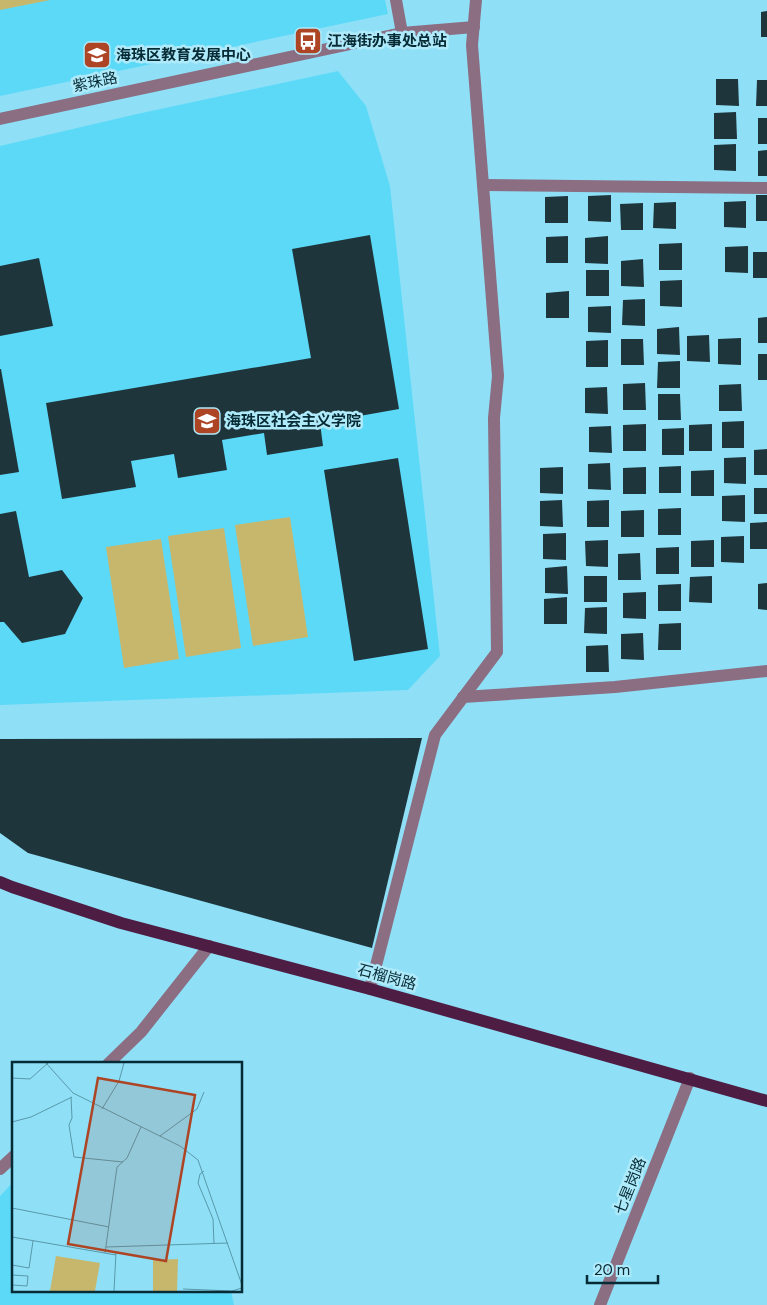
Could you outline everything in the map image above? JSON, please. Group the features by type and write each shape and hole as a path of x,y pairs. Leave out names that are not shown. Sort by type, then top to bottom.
{"main road":[{"name":"石榴岗路","path":"0,882 122,923 370,989 767,1101"}],"street":[{"path":"396,0 402,33"},
{"path":"370,989 435,735 497,652 494,418 498,376 472,45 476,0"},
{"name":"紫珠路","path":"0,119 402,33 474,27"},
{"path":"483,185 767,188"},
{"path":"463,697 614,687 767,671"},
{"path":"110,1062 141,1032 209,946"},
{"name":"七星岗路","path":"600,1305 690,1078"},
{"path":"0,1169 12,1158"}],"shaded area":[{"name":"海珠区教育发展中心","path":"0,0 385,0 388,14 0,96"},
{"path":"0,0 50,0 0,10"},
{"name":"海珠区社会主义学院","path":"338,71 366,106 390,186 440,656 408,690 0,705 0,146 137,114"},
{"path":"290,517 308,637 253,646 235,525"},
{"path":"224,528 241,648 186,657 168,536"},
{"path":"161,539 179,659 124,668 106,547"},
{"path":"12,1183 12,1292 231,1292 234,1305 0,1305 0,1196"}],"building":[{"path":"767,11 767,37 761,37 761,12"},
{"path":"716,79 738,79 739,106 716,105"},
{"path":"757,80 767,80 767,106 756,106"},
{"path":"736,112 737,139 714,139 714,113"},
{"path":"758,118 767,118 767,144 758,144"},
{"path":"736,144 736,171 714,170 714,145"},
{"path":"767,150 767,176 758,176 758,151"},
{"path":"611,195 611,222 588,221 588,196"},
{"path":"756,195 767,195 767,221 756,221"},
{"path":"568,196 568,223 545,223 545,197"},
{"path":"746,201 746,228 724,227 724,202"},
{"path":"676,202 676,229 653,228 654,203"},
{"path":"643,203 643,230 621,230 620,204"},
{"path":"370,235 399,409 320,423 323,446 267,455 264,433 222,440 227,470 178,478 174,454 131,461 136,487 62,499 46,403 311,358 292,249"},
{"path":"568,236 568,263 546,263 546,237"},
{"path":"608,236 608,264 585,263 585,238"},
{"path":"682,243 682,270 659,270 659,244"},
{"path":"748,246 748,273 725,272 725,247"},
{"path":"753,252 767,252 767,278 753,278"},
{"path":"39,258 53,326 0,336 0,266"},
{"path":"643,259 644,287 621,286 621,261"},
{"path":"586,270 609,270 609,296 586,296"},
{"path":"682,280 682,307 660,306 660,281"},
{"path":"569,291 569,318 546,318 546,293"},
{"path":"645,299 645,326 622,325 623,300"},
{"path":"611,306 611,333 588,332 588,307"},
{"path":"767,317 767,343 758,343 758,318"},
{"path":"679,327 680,355 657,354 657,329"},
{"path":"709,335 710,362 687,361 687,336"},
{"path":"741,338 741,365 718,364 718,339"},
{"path":"621,339 643,339 644,365 621,365"},
{"path":"608,340 608,367 586,367 586,341"},
{"path":"758,354 767,354 767,380 758,380"},
{"path":"680,361 680,388 657,388 658,362"},
{"path":"0,369 19,472 0,475"},
{"path":"645,383 646,410 623,410 623,384"},
{"path":"741,384 742,411 719,411 719,385"},
{"path":"607,387 608,414 585,413 585,388"},
{"path":"658,394 680,394 681,420 658,420"},
{"path":"744,421 744,448 722,448 722,422"},
{"path":"646,424 646,451 623,451 623,425"},
{"path":"712,424 712,451 689,451 689,425"},
{"path":"611,426 612,453 589,452 589,427"},
{"path":"684,428 684,455 662,455 662,429"},
{"path":"767,449 767,475 754,475 754,450"},
{"path":"746,457 746,484 724,483 724,458"},
{"path":"398,458 428,649 354,661 324,470"},
{"path":"610,463 611,490 588,489 588,464"},
{"path":"681,466 681,493 659,493 659,467"},
{"path":"563,467 563,494 540,493 540,468"},
{"path":"646,467 646,494 623,494 623,468"},
{"path":"714,470 714,496 691,496 691,471"},
{"path":"754,488 767,488 767,514 754,514"},
{"path":"745,495 745,522 722,521 722,496"},
{"path":"562,500 563,527 540,526 540,501"},
{"path":"609,500 609,527 587,527 587,501"},
{"path":"681,508 681,535 658,535 658,509"},
{"path":"644,510 644,537 621,537 621,511"},
{"path":"16,511 29,577 62,570 83,598 65,634 22,643 4,622 0,622 0,514"},
{"path":"767,522 767,549 750,549 750,523"},
{"path":"566,533 566,560 543,559 543,534"},
{"path":"744,536 744,563 721,562 721,537"},
{"path":"608,540 608,567 586,566 585,541"},
{"path":"714,540 714,567 691,567 691,541"},
{"path":"679,547 679,574 656,574 656,548"},
{"path":"640,553 641,580 618,580 618,554"},
{"path":"567,566 568,594 545,593 545,568"},
{"path":"584,576 607,576 607,602 584,602"},
{"path":"712,576 712,603 689,602 690,577"},
{"path":"767,583 767,610 758,609 758,584"},
{"path":"681,584 681,611 658,611 658,585"},
{"path":"646,592 646,619 623,618 623,593"},
{"path":"567,597 567,624 544,624 544,599"},
{"path":"607,607 607,634 584,633 585,608"},
{"path":"681,623 681,650 658,650 659,624"},
{"path":"643,633 644,660 621,659 621,634"},
{"path":"608,645 609,672 586,672 586,646"},
{"path":"422,738 372,948 28,853 0,833 0,739"}],"place":[{"name":"江海街办事处总站","path":"308,41"},
{"name":"海珠区教育发展中心","path":"97,55"},
{"name":"海珠区社会主义学院","path":"207,421"}]}
